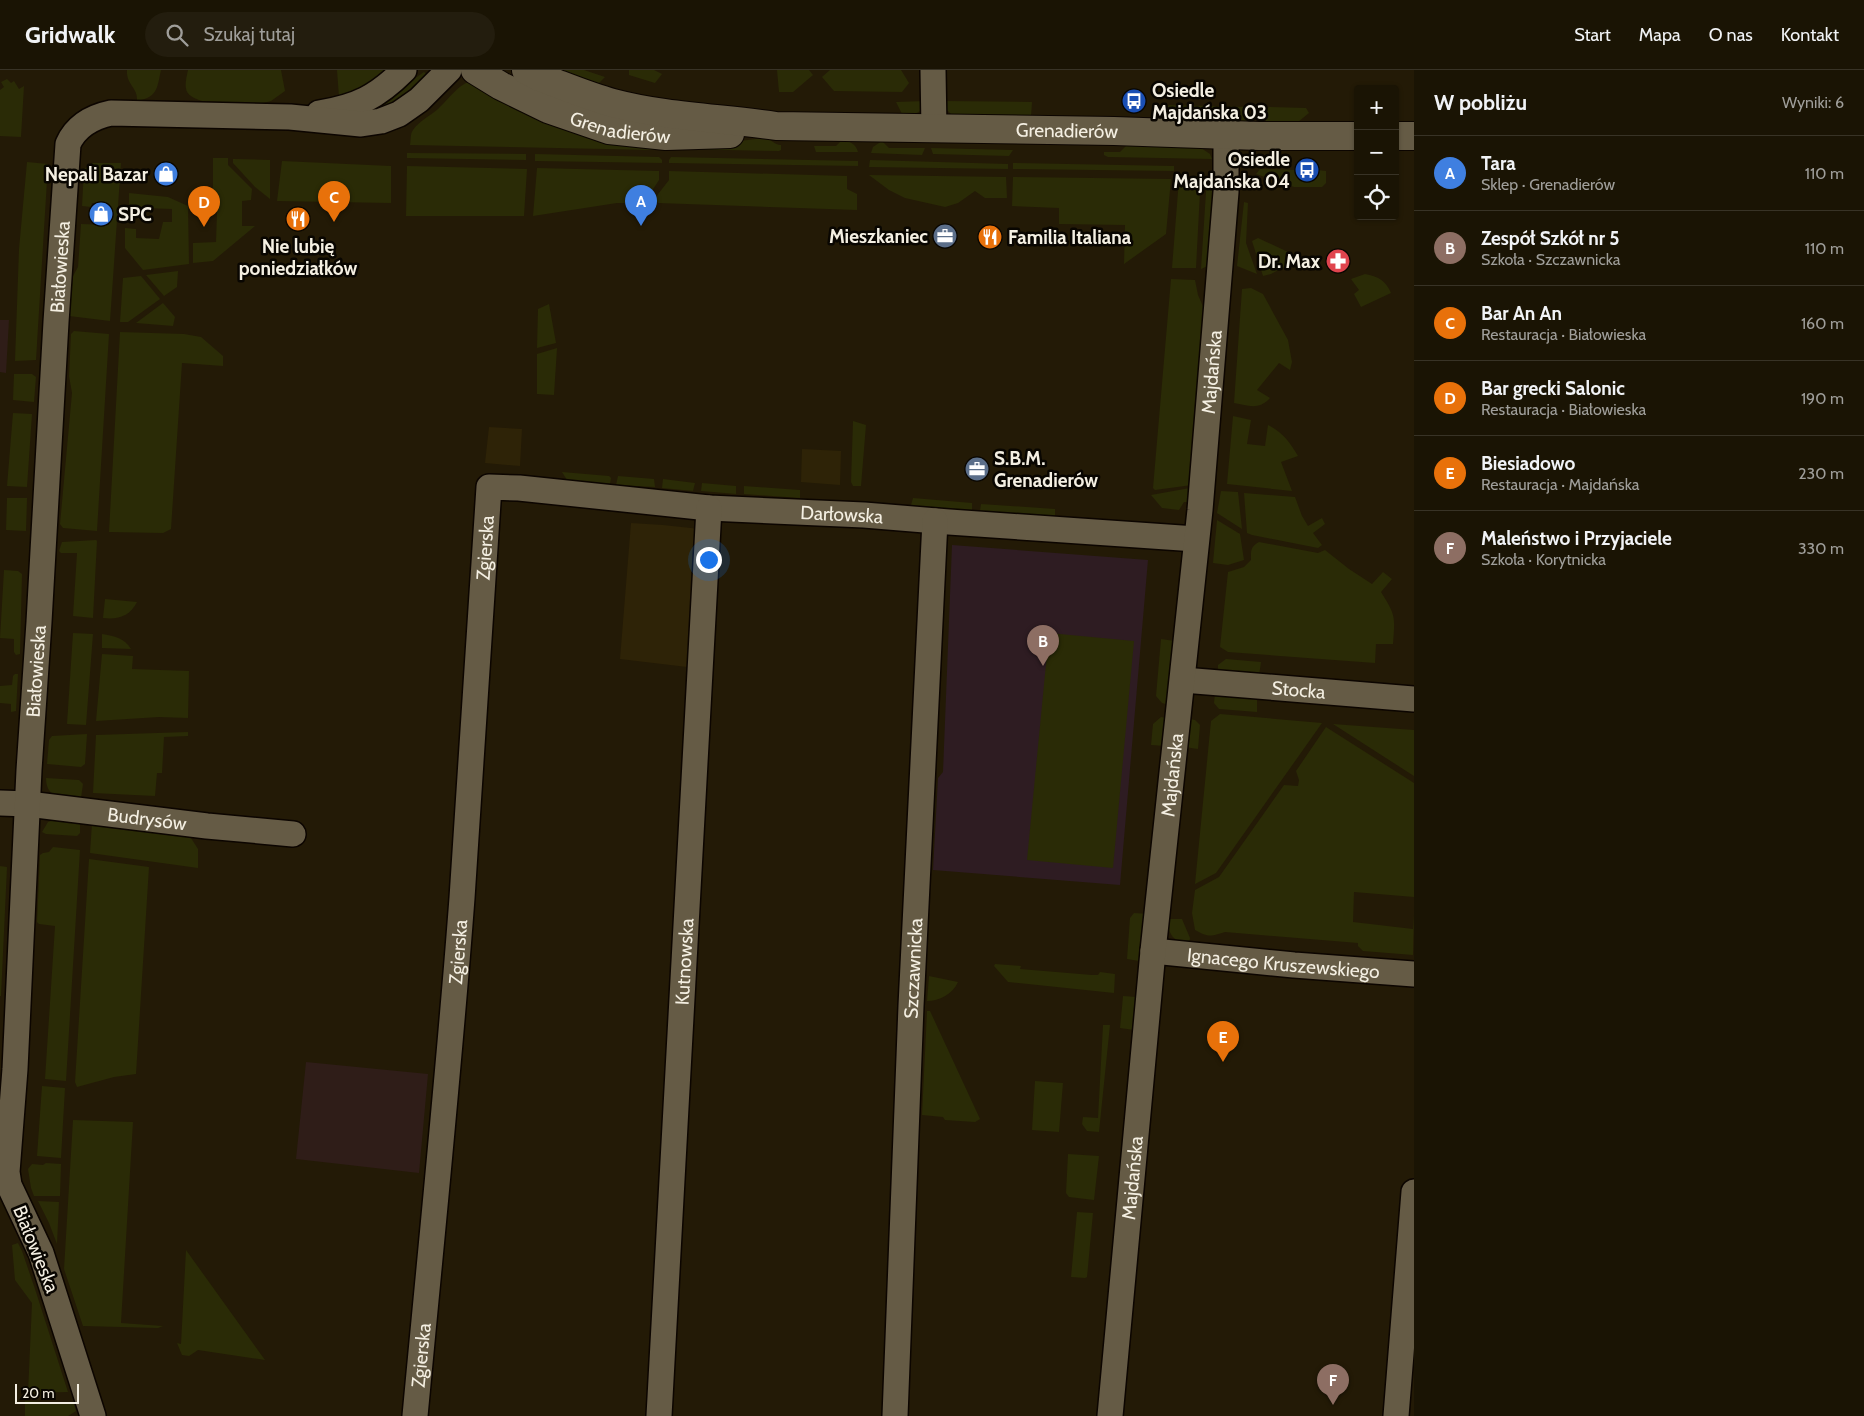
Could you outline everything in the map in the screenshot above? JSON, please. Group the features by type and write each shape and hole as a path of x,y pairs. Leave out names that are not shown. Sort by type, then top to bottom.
{"street":[{"name":"Białowieska","path":"290,118 342,109 362,102 379,93 404,70"},
{"name":"Białowieska","path":"93,1416 41,1253 9,1185 7,1172 15,1069 28,804 68,144 74,133 87,122 111,113 290,118 361,124 381,121 409,108 450,70"},
{"name":"Grenadierów","path":"474,70 501,86 548,109 609,130 675,136 728,135 776,126"},
{"name":"Grenadierów","path":"526,70 537,76 612,103 670,114 776,126 1354,136"},
{"path":"932,70 934,129"},
{"name":"Majdańska","path":"1110,1416 1153,952 1183,680 1196,540 1226,192 1226,135"},
{"path":"1399,136 1414,136"},
{"name":"Darłowska","path":"489,487 519,488 709,508 864,515 1196,540"},
{"name":"Zgierska","path":"415,1416 447,1084 489,487"},
{"name":"Kutnowska","path":"659,1416 709,508"},
{"name":"Szczawnicka","path":"895,1416 911,1006 935,521"},
{"name":"Stocka","path":"1183,680 1414,699"},
{"name":"Budrysów","path":"0,803 28,804 207,826 293,834"},
{"name":"Ignacego Kruszewskiego","path":"1153,952 1414,974"},
{"path":"1396,1416 1414,1192"}],"shaded area":[{"path":"127,70 161,70 157,87 153,94 137,101 136,92 128,79"},
{"path":"188,70 281,70 285,91 271,101 260,104 202,101 191,96 186,90"},
{"path":"337,70 389,70 369,87 339,97"},
{"path":"559,70 584,70 605,77 597,85"},
{"path":"629,70 654,70 662,74 655,83 629,75"},
{"path":"777,70 809,70 813,75 793,92 779,92"},
{"path":"830,70 901,70 909,83 902,92 834,91 822,77"},
{"path":"424,72 428,76 414,95 369,113 375,106"},
{"path":"7,79 11,83 14,81 19,89 24,86 21,137 0,136 0,90 4,87 1,82"},
{"path":"472,81 658,147 653,150 410,145 411,133 415,127 438,109 462,85"},
{"path":"925,101 924,109 913,115 902,114 896,102"},
{"path":"943,101 1032,102 1031,117 952,115 944,107"},
{"path":"1169,105 1247,107 1250,110 1250,122 1165,110"},
{"path":"1269,107 1306,108 1309,113 1298,122 1266,121 1266,110"},
{"path":"765,138 781,145 781,150 674,149"},
{"path":"842,140 852,143 858,152 816,152 814,146 836,146"},
{"path":"882,141 889,148 925,148 922,155 871,153 873,147"},
{"path":"1128,144 1201,148 1210,154 1212,159 1108,157 1104,155 1104,152 1120,152"},
{"path":"931,148 1013,150 1009,156 933,154"},
{"path":"407,153 526,154 526,160 407,158"},
{"path":"535,154 659,157 662,163 535,161"},
{"path":"671,157 858,161 858,166 669,163"},
{"path":"213,158 228,158 228,165 252,189 251,200 242,201 242,226 255,226 213,261 193,263 193,243 216,242 217,212 193,212 194,206 213,204"},
{"path":"233,159 270,160 270,199 255,187 233,163"},
{"path":"870,160 1008,164 1008,169 869,167"},
{"path":"282,161 391,166 391,203 277,201"},
{"path":"27,162 48,164 36,360 15,361 19,249"},
{"path":"93,163 121,163 110,321 69,316 73,276 78,267 81,224 109,225 109,215 112,214 109,204 92,203 91,207 82,206 84,169"},
{"path":"1013,163 1174,166 1174,171 1013,169"},
{"path":"407,166 527,169 524,216 406,216"},
{"path":"537,168 659,171 659,180 644,203 617,203 533,216"},
{"path":"1260,169 1296,170 1296,173 1317,174 1317,170 1326,171 1326,183 1322,187 1294,187 1256,174"},
{"path":"669,171 847,176 847,189 857,194 857,210 658,203 655,198 669,180"},
{"path":"869,175 1006,177 1007,198 985,198 975,191 958,203 945,207 905,198 889,190"},
{"path":"1013,177 1171,179 1166,234 1124,264 1125,225 1059,224 1059,208 1012,206"},
{"path":"1179,179 1194,184 1200,192 1196,268 1172,268"},
{"path":"1215,183 1210,265 1201,269 1206,192 1207,186"},
{"path":"129,193 168,197 188,206 189,264 143,270 125,248 125,228 136,229 136,238 159,239 163,222 172,222 172,209 145,208 145,214 129,213"},
{"path":"1244,202 1248,203 1246,243 1257,274 1237,266"},
{"path":"1258,238 1301,258 1271,274 1263,276 1252,241"},
{"path":"178,271 177,287 164,296 146,275"},
{"path":"1365,274 1381,280 1387,285 1391,293 1361,307 1354,294 1359,290 1351,279"},
{"path":"141,276 160,299 128,322 120,322 123,278"},
{"path":"1171,279 1195,280 1198,295 1206,313 1192,485 1155,490 1153,488"},
{"path":"1251,288 1263,294 1288,340 1292,362 1290,370 1279,363 1257,390 1270,398 1258,406 1234,403 1242,289"},
{"path":"163,303 175,317 173,326 136,323"},
{"path":"549,304 556,343 537,348 538,309"},
{"path":"0,320 9,320 6,373 0,372"},
{"path":"74,331 109,334 97,531 63,528 60,524 72,393 69,376 71,334"},
{"path":"120,332 184,334 201,337 223,356 223,366 182,363 171,529 163,533 109,532"},
{"path":"557,348 554,395 537,394 537,354"},
{"path":"14,374 32,374 36,377 34,402 13,400"},
{"path":"13,413 32,414 27,487 7,486"},
{"path":"1233,416 1251,420 1247,444 1265,446 1268,425 1282,434 1289,442 1298,456 1281,462 1292,491 1227,484"},
{"path":"853,421 866,425 861,486 853,486 851,482"},
{"path":"489,427 522,429 520,466 485,463"},
{"path":"802,449 841,451 840,485 801,482"},
{"path":"562,472 609,476 611,478 610,484 571,482 567,480"},
{"path":"618,476 654,479 655,487 616,485"},
{"path":"663,479 695,483 693,491 662,488"},
{"path":"702,483 736,486 736,494 701,491"},
{"path":"744,486 800,490 800,498 744,494"},
{"path":"1190,488 1191,502 1184,502 1179,510 1162,508 1151,495"},
{"path":"1221,491 1238,492 1242,529 1217,513"},
{"path":"1244,493 1295,497 1308,526 1322,518 1325,524 1313,533 1322,545 1318,548 1247,533"},
{"path":"7,498 27,498 26,531 6,530"},
{"path":"913,498 972,503 972,511 912,507"},
{"path":"981,504 1055,509 1055,517 980,511"},
{"path":"1217,520 1240,534 1244,560 1228,565 1213,563"},
{"path":"631,523 700,529 692,586 687,667 620,659"},
{"path":"96,540 93,618 73,616 77,553 61,553 59,551 62,542"},
{"path":"1259,542 1318,553 1325,550 1372,584 1383,572 1392,579 1381,592 1393,616 1393,644 1376,644 1375,663 1228,652 1220,647 1228,572 1244,567 1251,560 1251,552"},
{"path":"952,545 1148,560 1120,885 933,870 938,778 943,772"},
{"path":"4,570 18,571 22,574 20,654 16,655 14,652 14,639 0,638"},
{"path":"105,599 137,602 131,611 119,618 103,618"},
{"path":"73,633 93,634 86,725 67,724"},
{"path":"1049,633 1134,641 1113,868 1027,860"},
{"path":"102,634 119,638 131,649 102,648"},
{"path":"1161,639 1175,641 1169,705 1162,703 1156,696"},
{"path":"102,654 133,656 132,669 189,671 188,718 159,717 96,721"},
{"path":"1226,659 1261,662 1259,676 1218,673 1218,665"},
{"path":"15,674 18,674 16,711 11,712 11,704 0,703 0,686 12,685"},
{"path":"1215,693 1257,696 1257,712 1219,709 1214,703"},
{"path":"1220,714 1322,723 1216,873 1195,884 1211,721"},
{"path":"1161,717 1167,718 1165,746 1151,745 1153,724"},
{"path":"1190,719 1195,720 1200,725 1198,749 1184,747"},
{"path":"1333,724 1414,730 1414,776"},
{"path":"1326,727 1414,783 1414,897 1354,892 1353,922 1413,929 1414,915 1413,955 1363,951 1358,946 1358,943 1225,932 1209,936 1195,930 1192,913 1195,890 1219,877 1284,785 1298,786 1299,780 1296,771"},
{"path":"188,732 188,736 164,737 162,773 157,773 155,796 93,793 96,735"},
{"path":"87,734 85,764 81,767 47,764 49,740 52,736"},
{"path":"46,778 79,780 83,784 81,798 57,796 49,790"},
{"path":"58,819 80,822 80,833 77,836 46,834 42,832 48,822"},
{"path":"92,823 189,835 198,849 198,868 90,853"},
{"path":"53,847 80,850 66,1081 45,1079 55,926 39,924 37,922 40,855 49,852"},
{"path":"89,859 149,867 136,1074 114,1077 77,1087 75,1082"},
{"path":"0,866 7,867 1,996 0,996"},
{"path":"1134,913 1149,914 1141,959 1139,961 1127,959 1130,918"},
{"path":"1168,919 1182,919 1190,938 1189,944 1180,942 1172,936 1168,928"},
{"path":"995,964 1021,966 1020,969 1092,975 1098,975 1100,972 1115,974 1114,993 1008,982 994,966"},
{"path":"929,976 958,982 953,990 945,996 927,1001"},
{"path":"1123,996 1137,997 1134,1030 1120,1028"},
{"path":"927,1011 930,1011 980,1119 975,1122 945,1120 943,1117 922,1115"},
{"path":"1103,1025 1110,1025 1099,1132 1087,1131 1082,1124 1083,1117 1098,1118"},
{"path":"306,1062 428,1074 419,1173 296,1159"},
{"path":"1035,1081 1063,1083 1059,1132 1032,1130"},
{"path":"42,1086 65,1088 61,1158 37,1156"},
{"path":"73,1120 133,1122 121,1323 163,1326 158,1328 83,1326 64,1269"},
{"path":"1068,1154 1099,1156 1094,1200 1069,1197 1066,1193"},
{"path":"46,1163 61,1164 60,1196 34,1196 28,1169 32,1164 43,1165"},
{"path":"38,1201 59,1202 57,1244 49,1223"},
{"path":"1077,1212 1093,1213 1087,1277 1085,1278 1071,1277"},
{"path":"18,1243 68,1392 28,1393 32,1303 15,1280 12,1245"},
{"path":"186,1250 265,1360 198,1350 189,1356 182,1355 177,1343 181,1344"},
{"path":"25,1401 74,1404 76,1411 68,1416 25,1416"}],"place":[{"name":"Osiedle Majdańska 03","path":"1134,101"},
{"name":"Osiedle Majdańska 04","path":"1307,170"},
{"name":"Nepali Bazar","path":"166,174"},
{"name":"SPC","path":"101,214"},
{"name":"Nie lubię poniedziałków","path":"298,219"},
{"name":"Bar An An","path":"334,222"},
{"name":"Tara","path":"641,226"},
{"name":"Bar grecki Salonic","path":"204,227"},
{"name":"Mieszkaniec","path":"945,236"},
{"name":"Familia Italiana","path":"990,237"},
{"name":"Dr. Max","path":"1338,261"},
{"name":"S.B.M. Grenadierów","path":"977,469"},
{"name":"Zespół Szkół nr 5","path":"1043,666"},
{"name":"Biesiadowo","path":"1223,1062"},
{"name":"Maleństwo i Przyjaciele","path":"1333,1405"}]}
